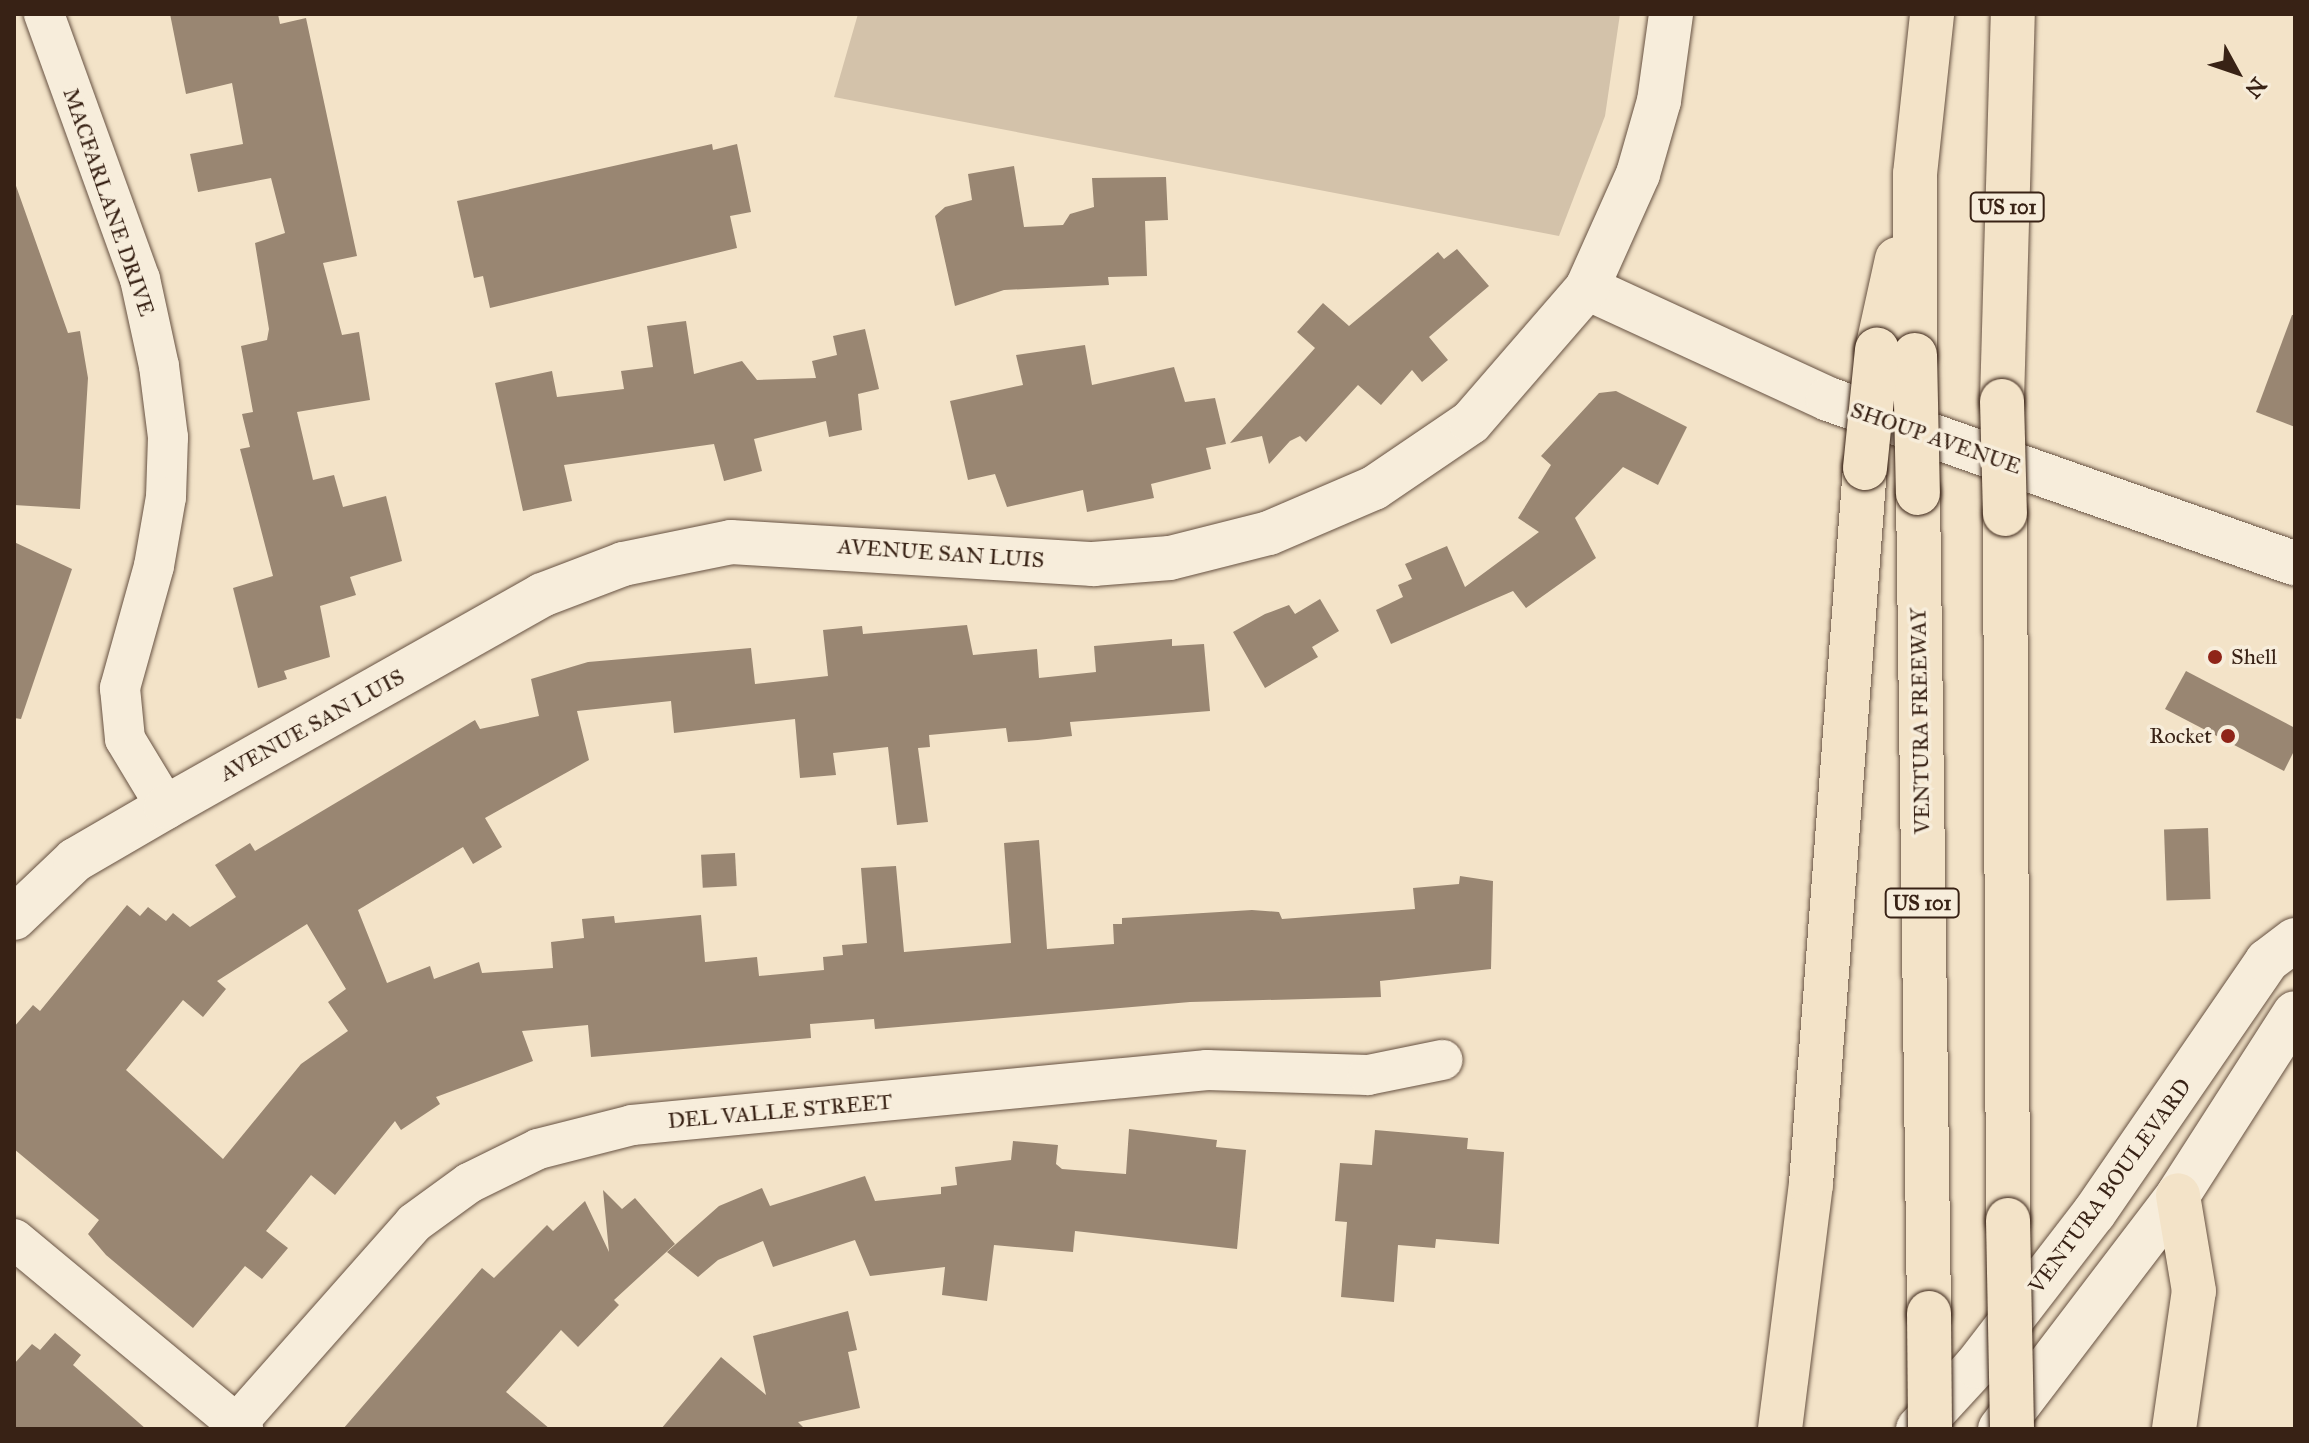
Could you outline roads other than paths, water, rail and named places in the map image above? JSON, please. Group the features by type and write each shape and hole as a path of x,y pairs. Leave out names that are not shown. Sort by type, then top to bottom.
{"highway":[{"name":"VENTURA FREEWAY","path":"1930,1429 1918,493 1896,352 1932,14"},
{"name":"US 101","path":"2012,1429 2002,401 2013,14"},
{"path":"1780,1429 1813,1168 1865,468 1896,352"},
{"path":"2174,1429 2194,1291 2178,1195"}],"street":[{"name":"MACFARLANE DRIVE","path":"44,14 140,279 159,366 168,437 166,497 154,566 120,688 125,739 166,807"},
{"name":"AVENUE SAN LUIS","path":"14,918 75,860 166,807 542,595 623,564 731,542 1093,564 1170,558 1269,533 1374,488 1471,422 1587,288 1638,174 1659,101 1671,14"},
{"name":"SHOUP AVENUE","path":"1587,288 1828,399 2295,563"},
{"name":"VENTURA BOULEVARD","path":"1918,1429 1976,1366 2094,1213 2267,961 2295,940"},
{"path":"2000,1429 2178,1195 2295,1013"},
{"name":"DEL VALLE STREET","path":"237,1427 414,1223 469,1183 538,1149 648,1123 1207,1070 1368,1075 1442,1060"},
{"path":"14,1239 237,1427"}],"place":[{"name":"Shell","path":"2215,657"},
{"name":"Rocket","path":"2228,736"}]}
